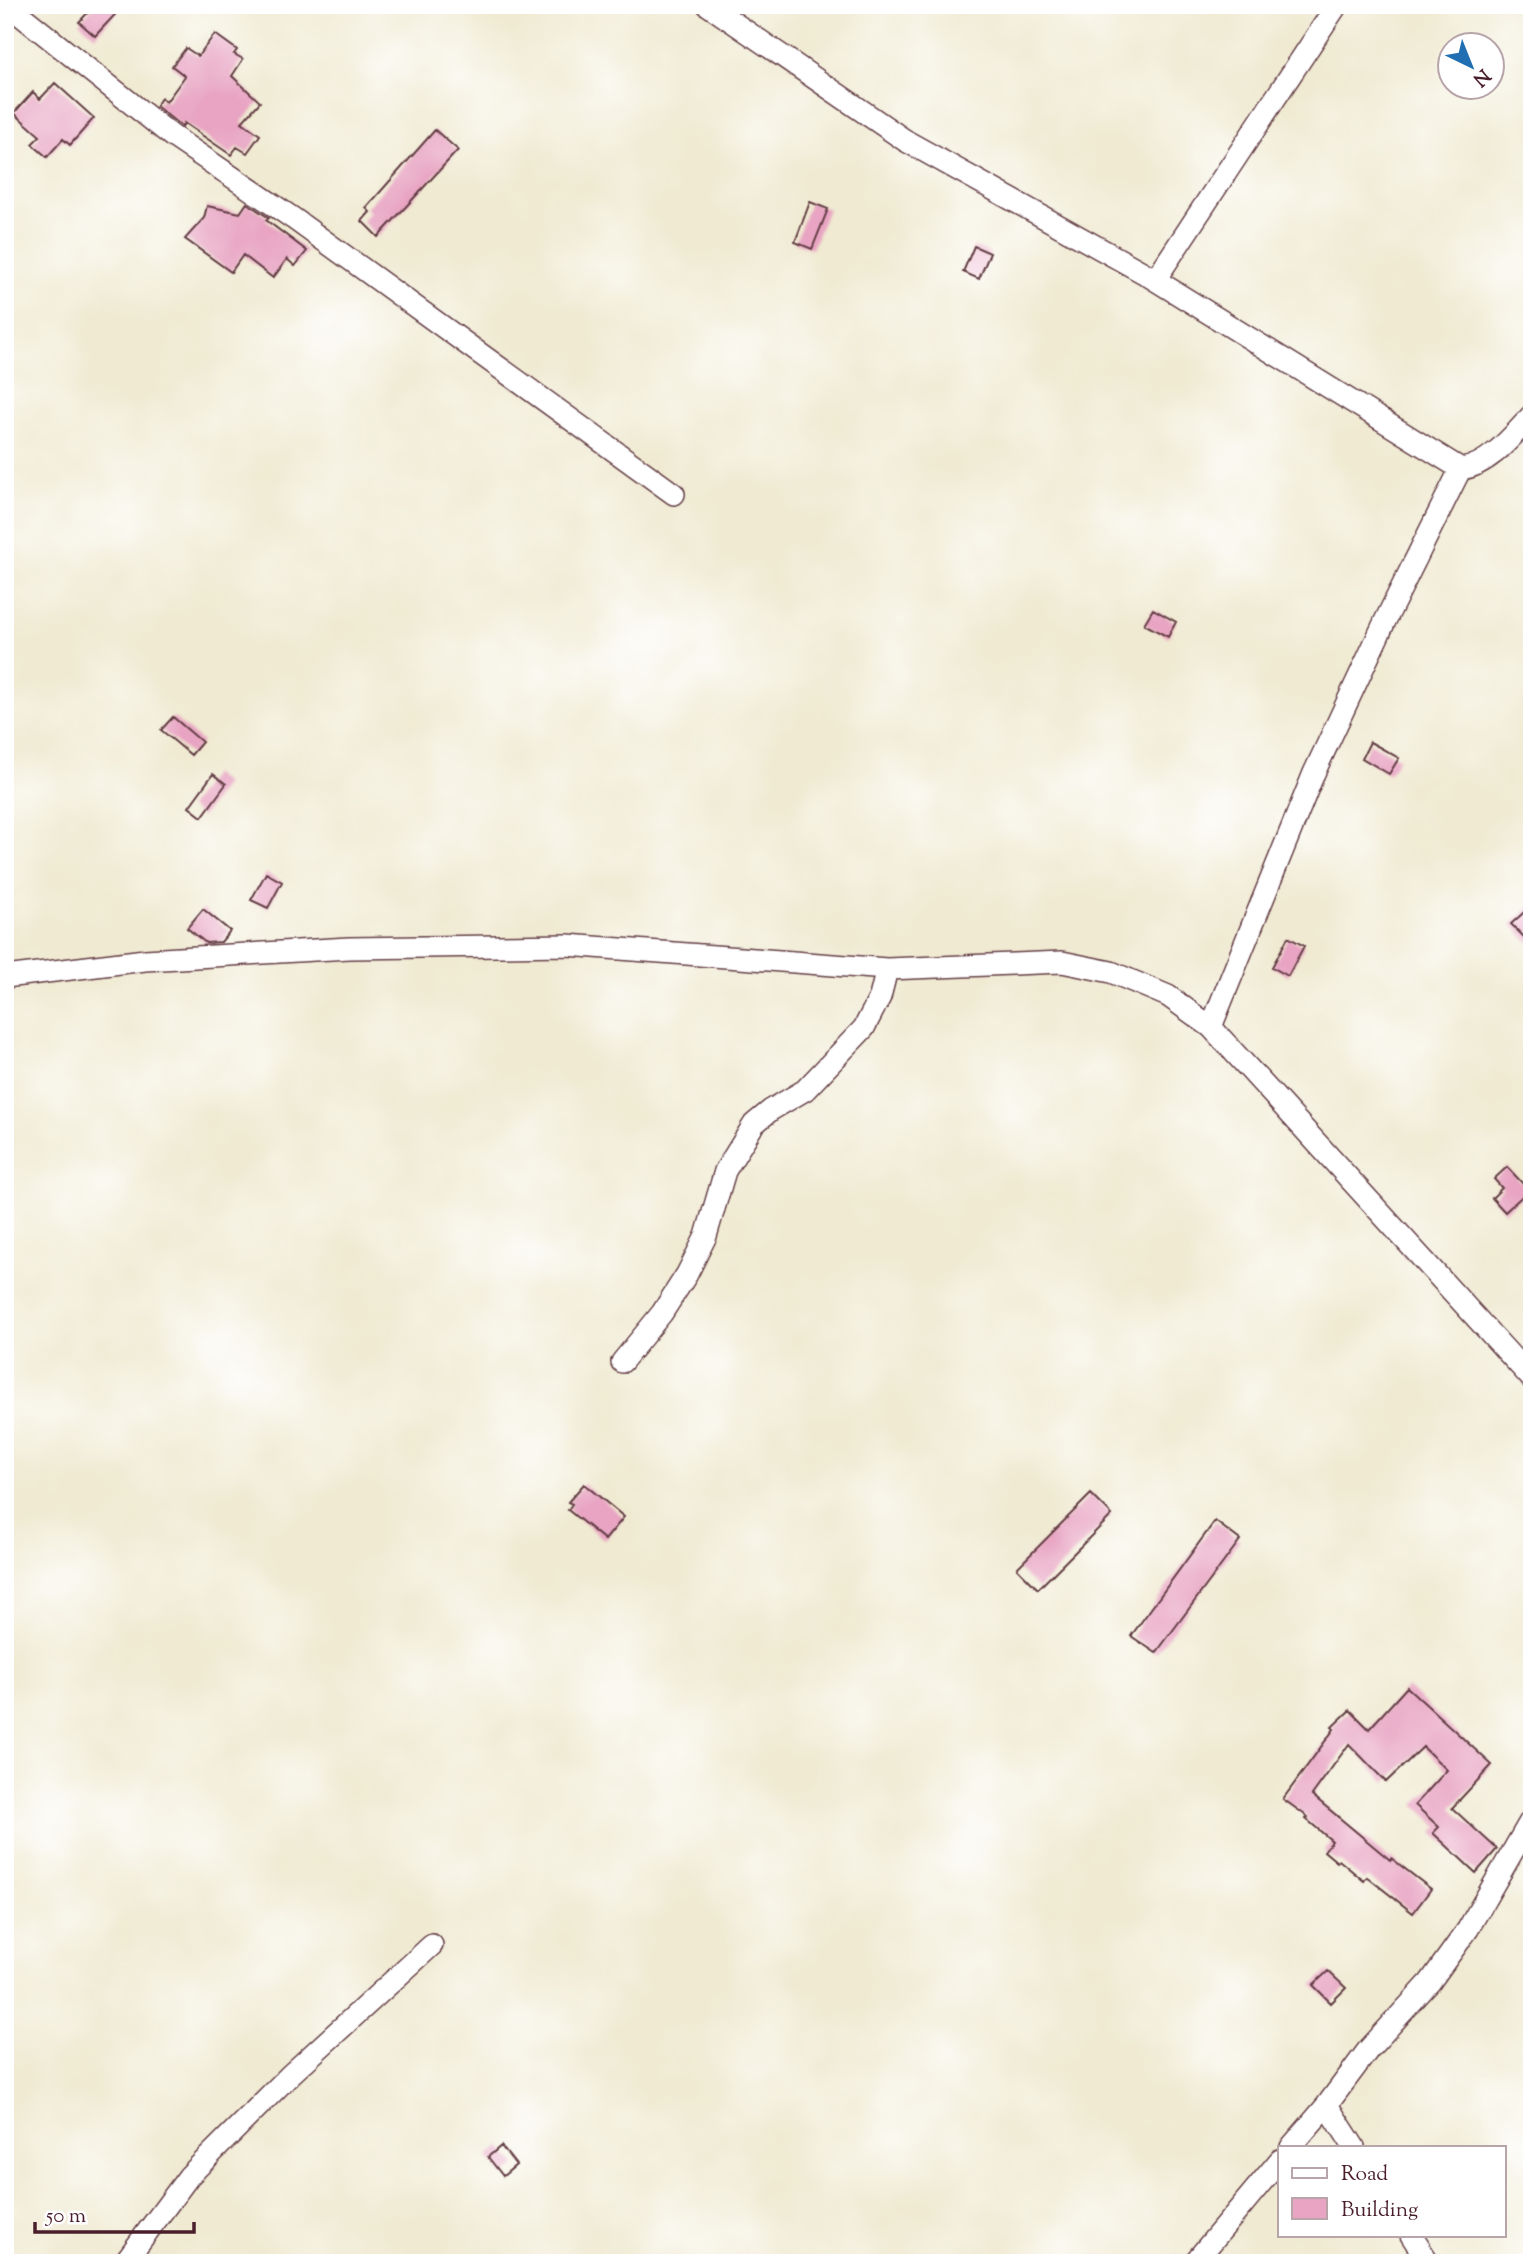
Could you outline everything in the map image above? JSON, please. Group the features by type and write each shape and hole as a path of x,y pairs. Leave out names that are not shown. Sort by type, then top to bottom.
{"street":[{"path":"8,5 172,136 294,219 674,494"},
{"path":"708,5 906,141 1155,280 1461,469 1473,467 1481,461 1532,415"},
{"path":"1155,280 1337,5"},
{"path":"1211,1027 1314,773 1386,619 1461,469"},
{"path":"5,976 145,960 349,948 567,945 887,969 1062,962 1111,972 1168,996 1211,1027 1532,1379"},
{"path":"622,1362 662,1312 687,1274 706,1236 725,1171 754,1124 771,1110 805,1090 864,1028 880,997 887,969"},
{"path":"1292,2146 1368,2050 1430,1982 1468,1929 1532,1818"},
{"path":"124,2263 189,2176 291,2074 432,1945"},
{"path":"1327,2105 1353,2146"},
{"path":"1194,2263 1278,2162"},
{"path":"1411,2236 1429,2263"}],"building":[{"path":"95,5 124,5 95,36 79,22"},
{"path":"215,34 237,50 234,54 243,59 232,76 260,102 242,122 260,135 247,153 237,147 231,155 184,123 182,127 156,106 161,98 166,102 185,76 172,66 186,48 198,56"},
{"path":"55,83 94,118 70,145 63,139 47,157 32,144 40,136 14,113 33,92 40,99"},
{"path":"435,130 458,150 378,237 362,221 370,212 366,208"},
{"path":"810,202 828,209 812,249 795,242"},
{"path":"247,203 307,251 295,266 287,259 273,278 243,255 231,272 185,239 204,218 207,206 240,213"},
{"path":"974,246 990,253 979,279 963,272"},
{"path":"1153,609 1176,622 1168,637 1144,624"},
{"path":"173,717 202,742 191,755 161,730"},
{"path":"1370,742 1399,758 1389,774 1362,758"},
{"path":"213,774 226,784 202,817 189,807"},
{"path":"266,873 282,882 268,908 251,900"},
{"path":"1532,905 1532,945 1511,924"},
{"path":"203,909 230,931 221,942 206,943 187,928"},
{"path":"1288,937 1304,946 1288,976 1272,967"},
{"path":"1507,1167 1529,1190 1505,1212 1492,1198 1502,1188 1494,1179"},
{"path":"584,1484 624,1517 605,1540 568,1510 572,1504 568,1502"},
{"path":"1091,1494 1112,1515 1038,1589 1017,1568"},
{"path":"1215,1521 1240,1540 1156,1653 1131,1636"},
{"path":"1407,1687 1492,1765 1452,1808 1497,1849 1476,1873 1433,1833 1439,1827 1415,1805 1447,1770 1423,1747 1386,1782 1349,1744 1312,1795 1390,1860 1391,1858 1431,1889 1413,1913 1367,1877 1364,1881 1324,1851 1332,1841 1306,1819 1308,1817 1283,1799 1334,1729 1332,1727 1350,1710 1369,1729"},
{"path":"1328,1971 1346,1988 1331,2003 1313,1985"},
{"path":"501,2146 516,2165 503,2176 488,2157"}]}
